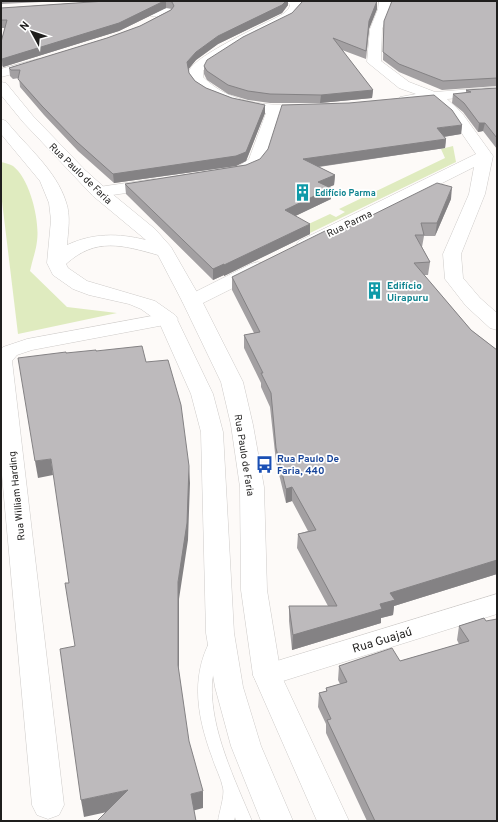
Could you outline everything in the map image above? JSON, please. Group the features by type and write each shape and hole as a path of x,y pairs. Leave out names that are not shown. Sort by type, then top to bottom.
{"street":[{"path":"128,2 152,1"},
{"path":"152,1 144,4 143,8 150,12 173,4"},
{"path":"292,1 296,4 295,9 287,17 202,63 196,71 196,78 209,92 223,99 244,105 275,109 323,108"},
{"path":"385,1 384,9 376,29 374,62 404,85 434,96 457,116 485,156 476,194 452,254 454,279 473,302 497,324"},
{"path":"151,24 173,4"},
{"path":"1,82 9,78 21,68 51,59"},
{"name":"Rua Paulo de Faria","path":"1,82 28,119 100,192 149,234 165,251 192,300 232,382 242,425 252,487 254,590 267,675 333,821"},
{"path":"392,102 434,96 497,91"},
{"path":"217,174 240,171 253,166 258,158 275,109"},
{"path":"1,124 48,180 58,203 60,220 56,263 60,271 80,285 96,291 135,300 148,306 168,319 202,394 212,432 220,633 229,687 246,746 277,821"},
{"name":"Rua Parma","path":"192,300 485,156"},
{"path":"100,192 170,181"},
{"path":"56,263 71,250 82,244 106,240 135,243 165,251"},
{"path":"473,302 497,310"},
{"name":"Rua William Harding","path":"48,805 2,361 10,351 27,345 168,319"},
{"name":"Rua Guajaú","path":"267,675 497,604"}],"lane":[{"path":"220,633 209,662 204,685 206,705 212,732 244,821"},
{"path":"226,821 231,788"}],"green space":[{"path":"453,146 456,162 310,233 300,228 330,214 336,217 345,212 339,209 445,158 441,149"},
{"path":"1,162 12,165 19,172 29,190 35,212 38,233 30,271 67,307 117,313 18,334 1,193"}],"building":[{"path":"106,1 164,1 119,23 2,59 1,58 1,42 7,20 1,20 1,8"},
{"path":"170,1 286,1 282,5 218,36 196,52 187,62 189,73 195,81 206,88 232,98 265,105 246,152 236,156 113,174 77,142 42,106 18,79 20,70 11,70 9,68 107,38 140,26 171,10 174,6"},
{"path":"303,1 377,1 369,21 366,51 333,38 373,90 321,95 270,94 248,91 228,85 207,71 204,66 207,60 243,37 292,13"},
{"path":"392,1 497,1 497,78 443,81 399,64 383,52 384,21"},
{"path":"497,88 497,138 485,123 479,123 464,103 453,94 471,92 466,90"},
{"path":"434,95 452,110 462,125 437,128 446,139 303,159 335,175 318,182 331,188 285,210 310,224 213,269 125,184 246,165 260,159 268,149 282,105 349,103"},
{"path":"437,183 452,187 437,223 421,223 424,235 415,235 430,262 414,263 471,330 497,350 497,560 390,593 395,600 380,604 382,609 293,635 289,606 337,606 298,534 316,530 292,487 286,489 276,448 271,393 244,335 260,332 232,277 327,230 334,234"},
{"path":"142,346 146,362 168,360 181,405 189,466 187,523 178,582 178,665 189,741 203,791 191,794 196,821 97,821 128,790 81,800 60,649 75,646 65,583 69,583 51,459 35,461 18,358 66,352 96,351"},
{"path":"484,618 486,621 497,619 497,821 375,821 327,720 331,719 319,693 327,691 326,688 347,682 339,666 392,648 400,661 469,641 459,626"}],"place":[{"name":"Edifício Parma","path":"302,193"},
{"name":"Edifício Uirapuru","path":"374,291"},
{"name":"Rua Paulo De Faria, 440","path":"264,464"}]}
